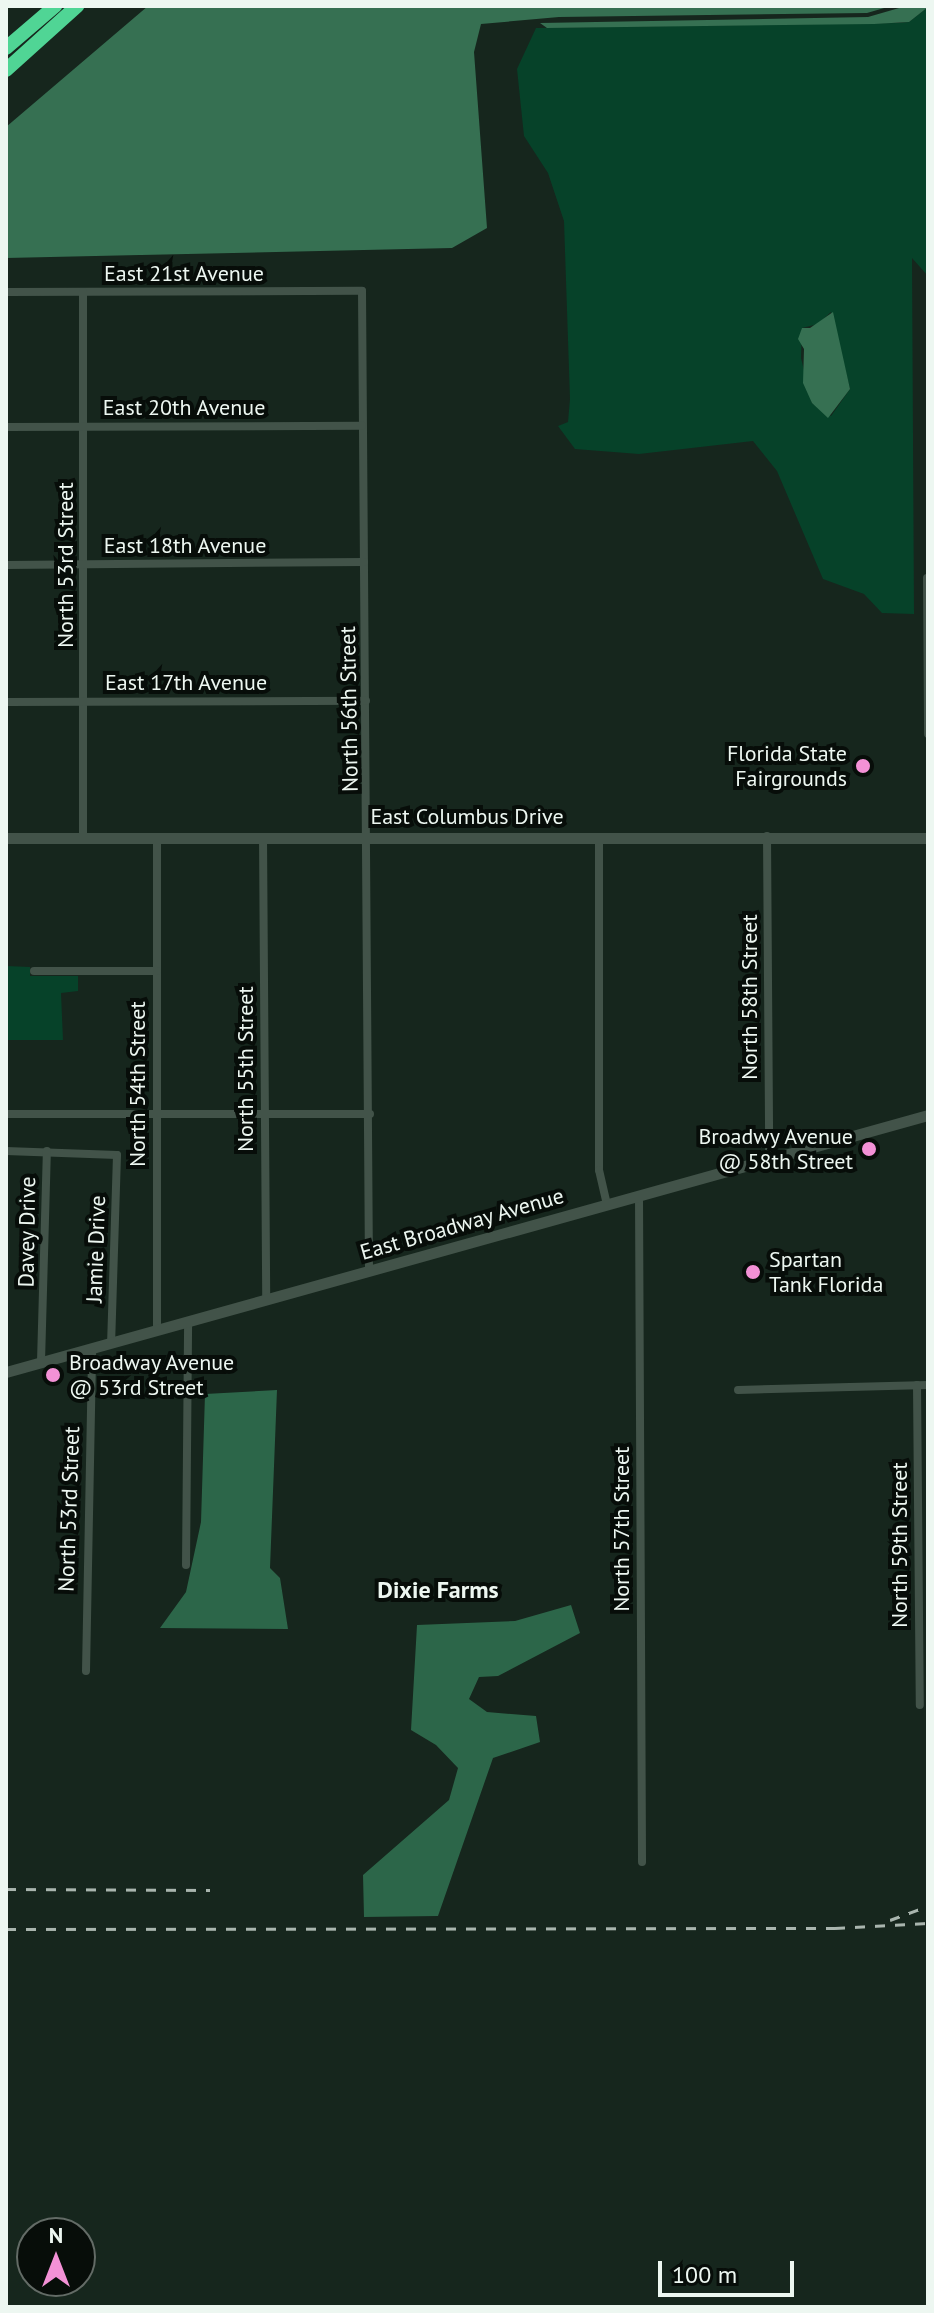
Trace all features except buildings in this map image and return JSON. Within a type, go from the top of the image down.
[{"type":"highway","points":[[6,48],[55,6]]},
{"type":"highway","points":[[6,70],[77,6]]},
{"type":"street","name":"East 21st Avenue","points":[[6,292],[362,291]]},
{"type":"street","name":"North 56th Street","points":[[362,291],[369,837],[369,1271]]},
{"type":"street","name":"North 53rd Street","points":[[83,292],[83,837]]},
{"type":"street","name":"East 20th Avenue","points":[[6,427],[362,426]]},
{"type":"street","name":"East 18th Avenue","points":[[6,565],[364,562]]},
{"type":"street","points":[[927,578],[928,734]]},
{"type":"street","name":"East 17th Avenue","points":[[6,702],[366,701]]},
{"type":"street","name":"North 58th Street","points":[[767,836],[769,1157]]},
{"type":"street","name":"North 54th Street","points":[[157,837],[157,1330]]},
{"type":"street","name":"North 55th Street","points":[[263,837],[266,1301]]},
{"type":"street","points":[[599,837],[599,1170],[607,1204]]},
{"type":"street","name":"East Columbus Drive","points":[[6,838],[928,838]]},
{"type":"street","points":[[34,971],[157,971]]},
{"type":"street","points":[[6,1114],[370,1114]]},
{"type":"street","name":"East Broadway Avenue","points":[[6,1372],[928,1115]]},
{"type":"street","points":[[6,1151],[47,1151]]},
{"type":"street","name":"Jamie Drive","points":[[47,1151],[117,1155],[111,1343]]},
{"type":"street","name":"Davey Drive","points":[[41,1362],[47,1151]]},
{"type":"street","name":"North 57th Street","points":[[639,1196],[642,1862]]},
{"type":"street","points":[[186,1565],[188,1322]]},
{"type":"street","name":"North 53rd Street","points":[[86,1671],[92,1348]]},
{"type":"street","name":"North 59th Street","points":[[917,1385],[920,1705]]},
{"type":"street","points":[[738,1390],[928,1385]]},
{"type":"shaded area","points":[[148,6],[891,6],[867,13],[559,17],[481,24],[474,52],[487,228],[452,248],[6,258],[6,127]]},
{"type":"shaded area","points":[[906,6],[928,7],[909,22],[874,24],[547,28],[540,23],[868,17]]},
{"type":"shaded area","points":[[928,7],[928,276],[912,258],[914,614],[882,613],[864,594],[823,579],[777,471],[753,441],[639,454],[575,449],[558,426],[568,422],[570,399],[564,221],[548,173],[524,136],[517,69],[536,28],[909,22]],"holes":[[[831,312],[850,389],[831,416],[812,403],[801,358],[802,328],[818,324]]]},
{"type":"shaded area","points":[[833,312],[850,389],[828,418],[812,403],[803,383],[804,349],[798,339],[802,328],[810,328]]},
{"type":"shaded area","points":[[6,966],[30,967],[30,976],[78,976],[78,991],[61,993],[63,1040],[6,1040]]},
{"type":"shaded area","points":[[277,1390],[270,1568],[280,1578],[288,1629],[160,1628],[186,1592],[201,1522],[205,1394]]},
{"type":"shaded area","points":[[571,1605],[580,1633],[498,1676],[479,1677],[469,1699],[487,1712],[536,1716],[540,1742],[493,1758],[438,1916],[364,1917],[363,1875],[449,1800],[458,1768],[436,1745],[411,1730],[417,1625],[515,1621]]},
{"type":"railway","points":[[6,1889],[210,1890]]},
{"type":"railway","points":[[890,1920],[928,1906]]},
{"type":"railway","points":[[6,1929],[835,1928],[928,1923]]},
{"type":"place","name":"Florida State Fairgrounds","points":[[863,766]]},
{"type":"place","name":"Broadwy Avenue @ 58th Street","points":[[869,1149]]},
{"type":"place","name":"Spartan Tank Florida","points":[[753,1272]]},
{"type":"place","name":"Broadway Avenue @ 53rd Street","points":[[53,1375]]},
{"type":"district","name":"Dixie Farms","points":[[438,1590]]}]
